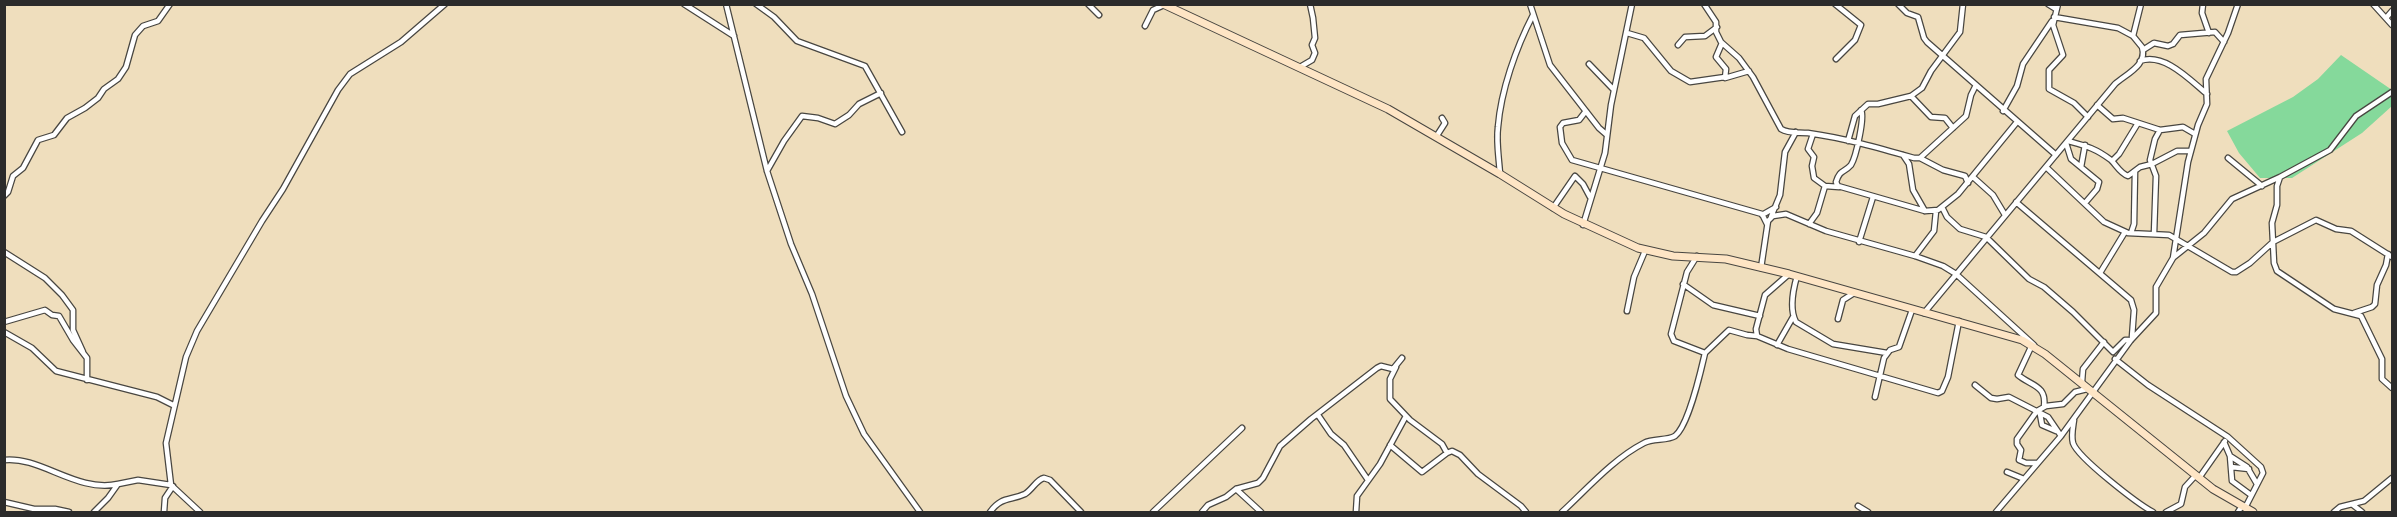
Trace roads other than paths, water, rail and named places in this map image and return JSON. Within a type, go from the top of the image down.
[{"type":"street","points":[[4,196],[8,192],[11,180],[23,168],[38,140],[54,135],[67,118],[85,108],[118,79],[126,67],[135,35],[142,26],[158,21],[170,4]]},
{"type":"street","points":[[164,513],[165,498],[172,486],[166,443],[186,357],[197,331],[283,189],[338,90],[350,74],[405,39],[446,4]]},
{"type":"street","points":[[684,4],[734,36]]},
{"type":"street","points":[[726,4],[767,171],[853,413],[864,434],[920,513]]},
{"type":"street","points":[[756,4],[797,41],[865,66],[902,132]]},
{"type":"street","points":[[1088,4],[1099,15]]},
{"type":"street","points":[[1300,68],[1312,60],[1315,53],[1312,45],[1315,39],[1310,4]]},
{"type":"street","points":[[1530,4],[1550,65],[1607,135]]},
{"type":"street","points":[[1583,225],[1601,167],[1632,4]]},
{"type":"street","points":[[1704,4],[1716,22],[1716,33],[1722,43],[1737,55],[1749,71],[1781,129],[1857,142],[1920,158],[1943,170],[1965,176],[1968,183]]},
{"type":"street","points":[[1835,4],[1861,25],[1855,40],[1836,59]]},
{"type":"street","points":[[1898,4],[1907,13],[1918,16],[1924,38],[2003,111],[2056,155]]},
{"type":"street","points":[[1848,141],[1854,118],[1868,104],[1878,104],[1911,96],[1924,86],[1930,71],[1960,32],[1963,4]]},
{"type":"street","points":[[2048,4],[2057,7],[2053,28],[2063,55],[2048,72],[2049,90],[2074,103],[2088,117]]},
{"type":"street","points":[[2133,36],[2141,4]]},
{"type":"street","points":[[2203,4],[2202,13],[2209,33]]},
{"type":"street","points":[[2173,258],[2191,151],[2207,104],[2206,79],[2224,42],[2238,4]]},
{"type":"street","points":[[2373,4],[2392,24]]},
{"type":"street","points":[[1146,26],[1153,10],[1164,5],[1388,110],[1436,136],[1583,225],[1645,250],[1673,256],[1726,259],[1793,275],[1912,310],[1959,321],[2034,346]]},
{"type":"street","points":[[2386,18],[2392,11]]},
{"type":"street","points":[[1500,174],[1497,137],[1501,104],[1516,49],[1533,15]]},
{"type":"street","points":[[2054,18],[2118,28],[2133,36],[2143,50]]},
{"type":"street","points":[[2003,111],[2017,86],[2021,67],[2054,18]]},
{"type":"street","points":[[1678,45],[1685,37],[1704,36],[1717,27]]},
{"type":"street","points":[[1627,33],[1644,38],[1673,73],[1690,82],[1749,71]]},
{"type":"street","points":[[1924,313],[2115,84],[2129,76],[2140,62],[2143,50],[2154,44],[2168,46],[2183,35],[2218,34],[2224,42]]},
{"type":"street","points":[[1722,43],[1716,57],[1726,69],[1725,77]]},
{"type":"street","points":[[2140,62],[2151,58],[2164,62],[2207,94]]},
{"type":"street","points":[[1589,64],[1614,90]]},
{"type":"street","points":[[1920,158],[1967,113],[1976,85]]},
{"type":"street","points":[[1996,513],[2061,436],[2074,417],[2087,389],[2156,313],[2156,287],[2173,258],[2201,235],[2232,199],[2280,177],[2333,148],[2347,125],[2356,116],[2392,92]]},
{"type":"street","points":[[767,171],[802,115],[818,117],[835,124],[849,115],[859,104],[881,93]]},
{"type":"street","points":[[1911,96],[1931,117],[1945,118],[1953,128]]},
{"type":"street","points":[[2097,105],[2113,119],[2120,117],[2160,130],[2183,127],[2195,134]]},
{"type":"street","points":[[1839,187],[1836,179],[1842,170],[1851,165],[1857,150],[1864,119],[1861,110]]},
{"type":"street","points":[[1586,111],[1579,120],[1563,123],[1559,134],[1566,153],[1572,160],[1662,187],[1731,204],[1762,215],[1767,224]]},
{"type":"street","points":[[1436,136],[1444,123],[1442,118]]},
{"type":"street","points":[[1915,256],[1934,231],[1936,212],[1968,183],[2017,122]]},
{"type":"street","points":[[2112,161],[2119,154],[2138,123]]},
{"type":"street","points":[[2154,234],[2156,176],[2150,160],[2154,140],[2160,130]]},
{"type":"street","points":[[1761,268],[1767,224],[1776,207],[1783,180],[1785,152],[1796,132]]},
{"type":"street","points":[[1813,134],[1808,150],[1814,157],[1812,166],[1814,178],[1826,186],[1839,187],[1936,212]]},
{"type":"street","points":[[2067,142],[2094,148],[2112,161],[2125,176],[2130,176],[2141,166],[2152,164],[2177,151],[2191,151]]},
{"type":"street","points":[[2067,142],[2069,156],[2100,183],[2085,203]]},
{"type":"street","points":[[2081,168],[2085,145]]},
{"type":"street","points":[[1903,155],[1909,164],[1912,187],[1925,211]]},
{"type":"street","points":[[2228,158],[2262,186]]},
{"type":"street","points":[[2046,167],[2104,222],[2128,232],[2169,235],[2234,273],[2250,263],[2273,242],[2316,220],[2336,229],[2351,231],[2390,255],[2377,285],[2375,304],[2351,314]]},
{"type":"street","points":[[2100,273],[2134,224],[2135,171]]},
{"type":"street","points":[[1553,208],[1575,176],[1583,183],[1590,197]]},
{"type":"street","points":[[1973,177],[1993,195],[2005,215]]},
{"type":"street","points":[[2280,177],[2277,186],[2277,205],[2272,221],[2274,263],[2278,272],[2334,309],[2361,316],[2382,359],[2382,380],[2392,388]]},
{"type":"street","points":[[1809,224],[1817,213],[1826,186]]},
{"type":"street","points":[[1859,242],[1873,197]]},
{"type":"street","points":[[2016,202],[2133,303],[2132,339]]},
{"type":"street","points":[[1762,215],[1776,207]]},
{"type":"street","points":[[1942,207],[1947,217],[1960,229],[1986,237],[2029,279],[2064,304],[2114,352],[2124,341],[2132,339]]},
{"type":"street","points":[[1770,218],[1786,214],[1859,242],[1915,256],[1956,274],[2034,346],[2087,389],[2197,476],[2242,509],[2253,513]]},
{"type":"street","points":[[1627,311],[1634,277],[1645,250]]},
{"type":"street","points":[[4,252],[45,279],[62,295],[73,310],[74,330],[83,352]]},
{"type":"street","points":[[1697,256],[1688,267],[1673,319],[1672,338],[1705,353]]},
{"type":"street","points":[[1757,336],[1756,329],[1765,295],[1793,275]]},
{"type":"street","points":[[1777,345],[1793,317],[1793,275]]},
{"type":"street","points":[[1683,284],[1713,305],[1760,316]]},
{"type":"street","points":[[1838,319],[1842,302],[1854,293]]},
{"type":"street","points":[[4,322],[45,310],[52,315],[58,315],[88,360],[87,380]]},
{"type":"street","points":[[1793,317],[1799,324],[1833,345],[1887,353],[1899,347],[1912,310]]},
{"type":"street","points":[[1562,513],[1636,447],[1654,439],[1676,435],[1683,426],[1694,395],[1705,353],[1729,330],[1757,336],[1777,345],[1941,393],[1948,377],[1959,321]]},
{"type":"street","points":[[4,332],[32,348],[56,371],[157,397],[173,405]]},
{"type":"street","points":[[2087,389],[2081,373],[2104,342]]},
{"type":"street","points":[[2034,346],[2018,375],[2042,391],[2045,397],[2044,407],[2017,439],[2020,450],[2017,457],[2026,463],[2037,463]]},
{"type":"street","points":[[1875,397],[1887,353]]},
{"type":"street","points":[[1402,357],[1390,379],[1389,397],[1406,416],[1442,444],[1447,453]]},
{"type":"street","points":[[2115,359],[2148,385],[2228,437],[2263,469],[2242,509]]},
{"type":"street","points":[[1202,513],[1208,505],[1226,497],[1236,489],[1255,485],[1261,480],[1278,448],[1380,367],[1391,369],[1396,367]]},
{"type":"street","points":[[1975,385],[1995,399],[2008,397],[2051,420],[2061,436]]},
{"type":"street","points":[[2044,407],[2063,404],[2075,392],[2087,389]]},
{"type":"street","points":[[2039,413],[2042,425],[2057,431]]},
{"type":"street","points":[[1318,415],[1329,432],[1344,445],[1368,480]]},
{"type":"street","points":[[1356,513],[1357,496],[1406,416]]},
{"type":"street","points":[[2074,417],[2073,443],[2080,454],[2127,495],[2153,513]]},
{"type":"street","points":[[1153,513],[1242,428]]},
{"type":"street","points":[[2167,512],[2181,504],[2185,487],[2197,476],[2228,437]]},
{"type":"street","points":[[2224,442],[2230,456],[2232,481],[2251,495]]},
{"type":"street","points":[[1390,445],[1422,472],[1452,451],[1460,455],[1478,474],[1521,506],[1526,513]]},
{"type":"street","points":[[2230,456],[2249,469],[2257,484]]},
{"type":"street","points":[[4,460],[18,459],[93,485],[138,480],[172,486],[200,513]]},
{"type":"street","points":[[2231,468],[2249,469]]},
{"type":"street","points":[[2007,472],[2024,479]]},
{"type":"street","points":[[990,513],[1000,502],[1025,494],[1038,480],[1044,478],[1050,480],[1081,513]]},
{"type":"street","points":[[2334,513],[2340,507],[2366,500],[2392,478]]},
{"type":"street","points":[[94,513],[118,484]]},
{"type":"street","points":[[1236,489],[1262,513]]},
{"type":"street","points":[[4,502],[34,509],[55,509],[69,513]]},
{"type":"street","points":[[2352,504],[2362,513]]},
{"type":"street","points":[[1858,506],[1868,513]]}]
